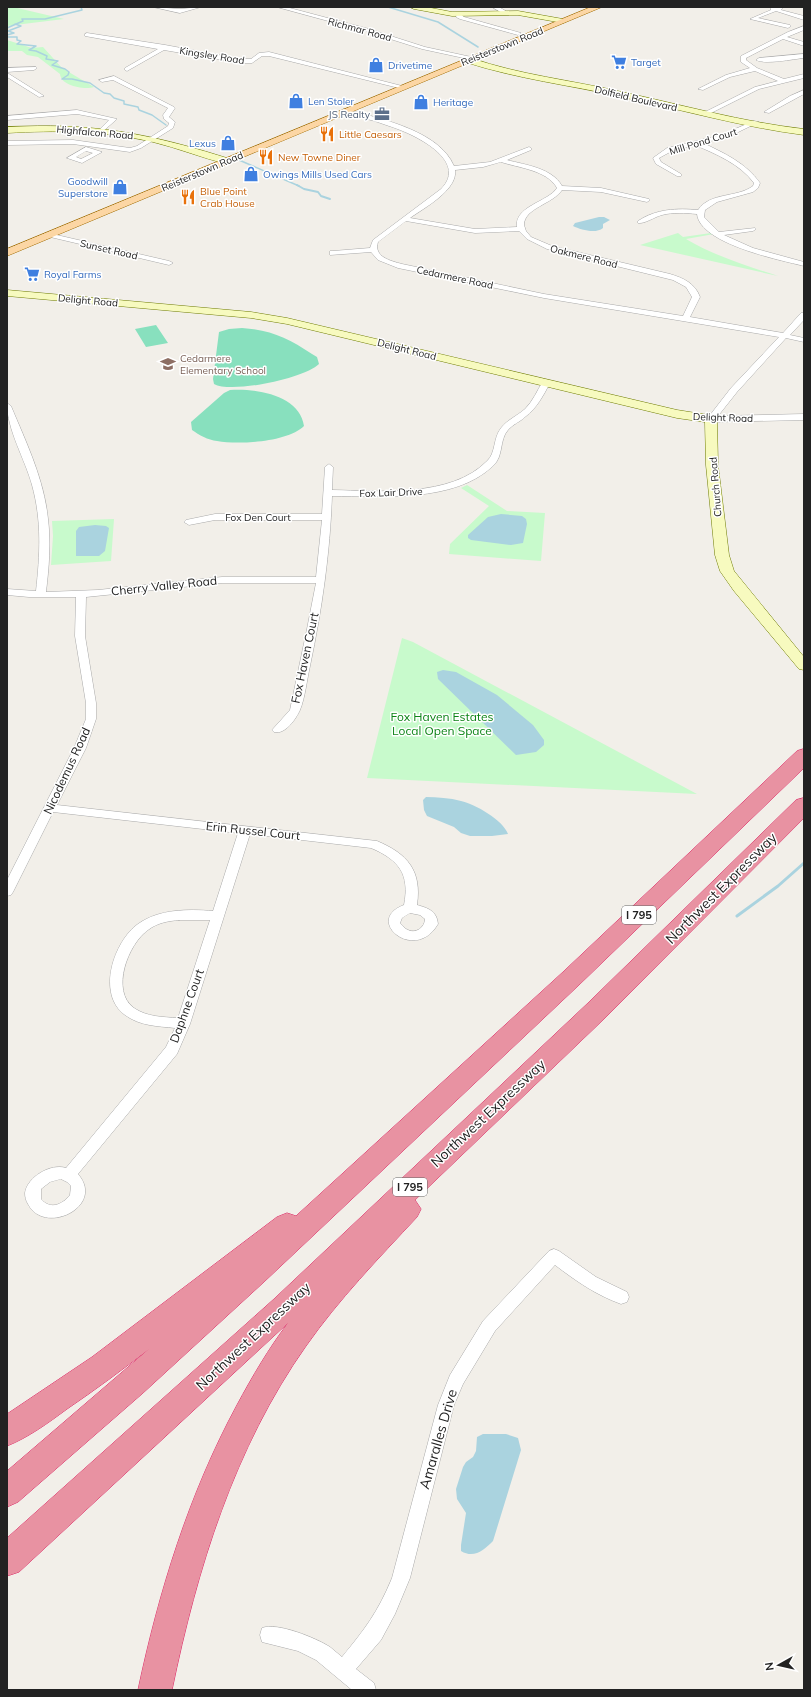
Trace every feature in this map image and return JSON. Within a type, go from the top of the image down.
[{"type":"highway","name":"I 795","points":[[7,1491],[63,1444],[247,1279],[473,1072],[804,756]]},
{"type":"highway","name":"Northwest Expressway","points":[[7,1560],[284,1308],[597,1010],[804,805]]},
{"type":"highway","points":[[155,1690],[181,1579],[219,1473],[240,1430],[282,1355],[338,1283],[597,1010]]},
{"type":"highway","points":[[7,1431],[38,1412],[103,1367],[227,1272],[322,1197],[375,1150],[473,1072]]},
{"type":"main road","name":"Reisterstown Road","points":[[7,253],[344,111],[598,7]]},
{"type":"main road","points":[[450,68],[472,66],[486,67]]},
{"type":"street","points":[[156,7],[180,11],[198,7]]},
{"type":"street","name":"Richmar Road","points":[[280,7],[470,59]]},
{"type":"street","points":[[495,7],[506,13]]},
{"type":"street","points":[[768,7],[778,8],[804,17]]},
{"type":"street","points":[[419,8],[459,15],[506,13],[532,14],[563,21]]},
{"type":"street","points":[[778,8],[753,19],[788,26]]},
{"type":"street","points":[[459,15],[459,17],[462,18],[518,33]]},
{"type":"street","points":[[783,81],[745,63],[743,57],[782,37],[804,28]]},
{"type":"street","name":"Kingsley Road","points":[[87,35],[165,47],[246,62],[252,61],[261,54],[269,54],[403,87]]},
{"type":"street","points":[[782,37],[804,44]]},
{"type":"street","points":[[128,70],[165,47]]},
{"type":"street","points":[[759,60],[804,56]]},
{"type":"street","name":"Dolfield Boulevard","points":[[470,59],[486,67],[517,75],[610,92],[753,123],[804,132]]},
{"type":"street","name":"Dolfield Boulevard","points":[[470,59],[523,73],[614,89],[708,113]]},
{"type":"street","points":[[7,70],[34,68]]},
{"type":"street","points":[[701,89],[728,76],[755,69]]},
{"type":"street","points":[[708,113],[757,88],[804,76]]},
{"type":"street","points":[[8,77],[41,96]]},
{"type":"street","points":[[7,143],[73,142],[130,150],[139,147],[171,127],[172,122],[166,118],[166,115],[172,108],[114,78],[102,80]]},
{"type":"street","points":[[767,112],[792,97],[804,92]]},
{"type":"street","points":[[333,253],[372,250],[372,246],[375,241],[447,186],[452,175],[452,168],[448,159],[439,150],[391,124],[344,111]]},
{"type":"street","points":[[7,118],[77,112],[114,119],[101,131]]},
{"type":"street","name":"Dolfield Boulevard","points":[[753,123],[804,129]]},
{"type":"street","name":"Mill Pond Court","points":[[679,175],[658,163],[656,158],[670,150],[724,137],[753,123]]},
{"type":"street","name":"Highfalcon Road","points":[[7,130],[59,129],[101,131],[151,139],[227,160]]},
{"type":"street","points":[[640,222],[648,217],[674,211],[700,212],[713,202],[752,191],[756,187],[757,183],[749,174],[727,157],[696,143]]},
{"type":"street","points":[[86,150],[95,145]]},
{"type":"street","points":[[452,168],[480,167],[503,161],[529,150]]},
{"type":"street","points":[[503,161],[550,176],[556,181],[560,188]]},
{"type":"street","points":[[405,219],[475,231],[521,230],[520,222],[524,215],[555,196],[560,188]]},
{"type":"street","points":[[560,188],[601,190],[647,200]]},
{"type":"street","points":[[700,212],[702,220],[718,234],[750,249],[804,264]]},
{"type":"street","points":[[718,234],[753,229]]},
{"type":"street","name":"Oakmere Road","points":[[521,230],[529,238],[556,250],[667,276],[681,281],[691,288],[696,297],[685,319]]},
{"type":"street","name":"Sunset Road","points":[[48,235],[169,263]]},
{"type":"street","name":"Cedarmere Road","points":[[372,250],[380,258],[401,266],[544,296],[804,340]]},
{"type":"street","name":"Delight Road","points":[[7,293],[244,315],[279,320],[342,333],[677,414],[710,419],[804,417]]},
{"type":"street","points":[[710,419],[734,390],[804,315]]},
{"type":"street","name":"Fox Lair Drive","points":[[328,493],[413,492],[445,487],[473,477],[491,463],[496,455],[500,434],[504,428],[527,412],[534,405],[546,383]]},
{"type":"street","points":[[7,406],[33,473],[42,508],[46,537],[41,594]]},
{"type":"street","name":"Church Road","points":[[710,419],[710,436],[720,546],[724,563],[731,578],[804,666]]},
{"type":"street","points":[[321,580],[327,517],[329,467]]},
{"type":"street","name":"Fox Den Court","points":[[189,522],[198,519],[215,517],[327,517]]},
{"type":"street","name":"Cherry Valley Road","points":[[7,592],[41,594],[81,593],[224,580],[321,580]]},
{"type":"street","name":"Fox Haven Court","points":[[278,730],[290,718],[295,710],[321,580]]},
{"type":"street","name":"Nicodemus Road","points":[[7,892],[80,748],[91,719],[91,703],[80,636],[81,593]]},
{"type":"street","name":"Erin Russel Court","points":[[50,808],[374,844],[388,850],[400,858],[411,873],[414,893],[410,908]]},
{"type":"street","name":"Daphne Court","points":[[69,1175],[172,1050],[183,1024],[245,830]]},
{"type":"street","points":[[183,1024],[141,1018],[129,1011],[120,1002],[116,988],[116,973],[127,944],[134,935],[144,927],[160,918],[179,914],[217,916]]},
{"type":"street","name":"Amaralles Drive","points":[[344,1670],[374,1633],[388,1608],[401,1578],[446,1406],[456,1380],[489,1326],[554,1256],[590,1282],[621,1297]]},
{"type":"street","points":[[269,1635],[299,1642],[323,1653],[367,1690]]},
{"type":"green space","points":[[7,7],[13,7],[64,19],[7,26]]},
{"type":"green space","points":[[7,40],[32,48],[43,47],[62,68],[94,87],[79,87],[64,82],[60,74],[38,57],[27,55],[22,51],[7,51]]},
{"type":"green space","points":[[678,233],[683,237],[711,233],[714,234],[686,239],[720,256],[778,276],[640,245]]},
{"type":"green space","points":[[156,325],[168,343],[146,347],[135,329]]},
{"type":"green space","points":[[242,328],[271,333],[287,339],[317,357],[319,364],[299,374],[268,383],[236,387],[223,387],[214,384],[213,379],[219,332],[229,329]]},
{"type":"green space","points":[[230,390],[252,390],[263,392],[285,400],[301,415],[304,426],[287,436],[263,441],[238,443],[214,440],[204,437],[192,430],[191,422],[224,393]]},
{"type":"green space","points":[[467,485],[507,511],[545,513],[541,561],[449,554],[450,544],[489,506],[461,488]]},
{"type":"green space","points":[[114,519],[111,561],[51,565],[53,536],[52,521]]},
{"type":"green space","name":"Fox Haven Estates Local Open Space","points":[[402,638],[413,642],[697,794],[367,778]]},
{"type":"water","points":[[604,217],[610,220],[603,224],[603,228],[600,230],[588,231],[573,226],[575,223]]},
{"type":"water","points":[[501,514],[522,516],[526,519],[527,524],[523,543],[511,545],[471,540],[468,538],[468,535],[488,517]]},
{"type":"water","points":[[95,525],[106,526],[109,528],[105,551],[99,556],[76,556],[76,531],[79,527]]},
{"type":"water","points":[[443,670],[456,672],[497,695],[533,725],[544,740],[544,745],[536,752],[516,755],[438,679],[437,672]]},
{"type":"water","points":[[426,797],[452,799],[474,805],[501,823],[508,834],[470,836],[461,833],[454,827],[427,816],[424,810],[423,800]]},
{"type":"water","points":[[483,1434],[506,1434],[518,1438],[521,1450],[493,1541],[482,1550],[474,1554],[470,1554],[461,1551],[466,1513],[457,1499],[456,1489],[463,1467],[466,1462],[473,1457],[476,1451],[477,1437]]},
{"type":"waterway","points":[[16,24],[23,21],[22,19],[45,19],[82,10],[81,7]]},
{"type":"waterway","points":[[388,7],[438,22],[478,47]]},
{"type":"waterway","points":[[7,28],[16,24]]},
{"type":"waterway","points":[[7,35],[14,33],[8,31],[21,26],[16,24]]},
{"type":"waterway","points":[[7,37],[17,37],[17,40],[21,41],[17,44],[36,46],[29,50],[36,51],[47,56],[46,59],[58,61],[52,65],[65,69],[69,72],[68,75],[62,79],[72,79],[90,83],[104,93],[110,94],[114,98],[124,101],[124,104],[138,107],[139,110],[152,115],[166,125]]},
{"type":"waterway","points":[[239,160],[298,186]]},
{"type":"waterway","points":[[298,186],[304,189],[318,192],[321,196],[330,199]]},
{"type":"waterway","points":[[737,916],[778,886],[804,863]]},
{"type":"place","name":"Target","points":[[619,62]]},
{"type":"place","name":"Drivetime","points":[[376,65]]},
{"type":"place","name":"Len Stoler","points":[[296,101]]},
{"type":"place","name":"Heritage","points":[[421,102]]},
{"type":"place","name":"JS Realty","points":[[382,114]]},
{"type":"place","name":"Little Caesars","points":[[327,134]]},
{"type":"place","name":"Lexus","points":[[228,143]]},
{"type":"place","name":"New Towne Diner","points":[[266,157]]},
{"type":"place","name":"Owings Mills Used Cars","points":[[251,174]]},
{"type":"place","name":"Goodwill Superstore","points":[[120,187]]},
{"type":"place","name":"Blue Point Crab House","points":[[188,197]]},
{"type":"place","name":"Royal Farms","points":[[32,274]]},
{"type":"place","name":"Cedarmere Elementary School","points":[[168,364]]}]
